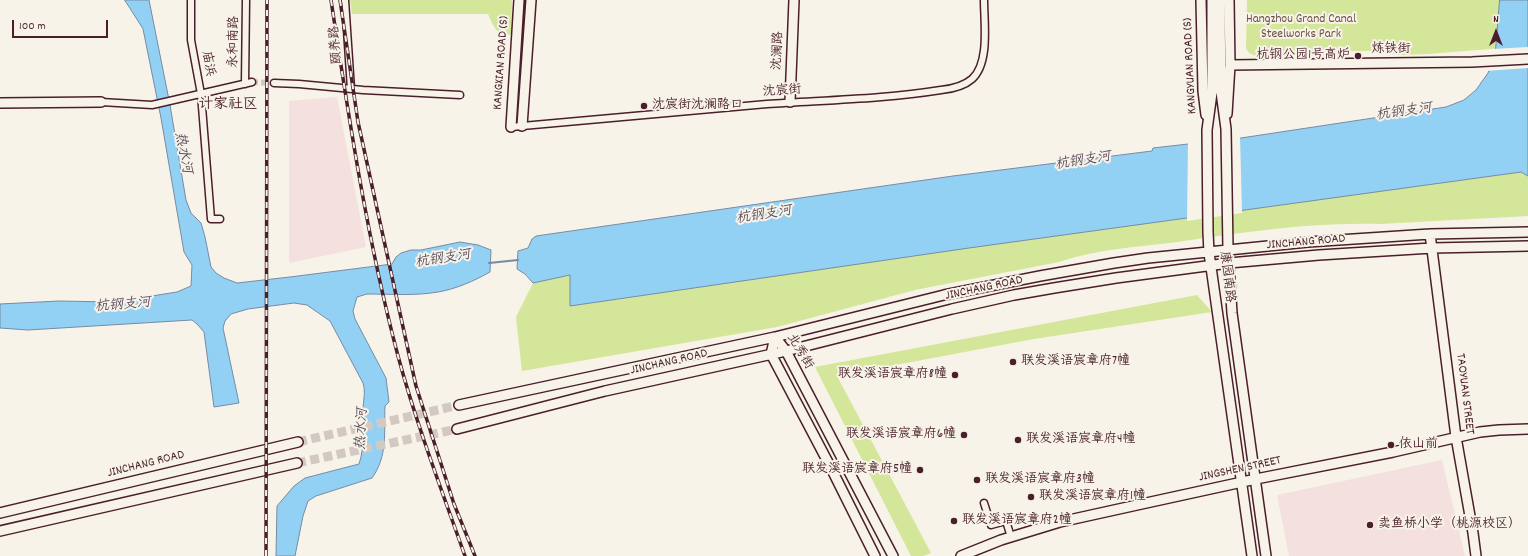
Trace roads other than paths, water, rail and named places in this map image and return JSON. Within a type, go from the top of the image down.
[{"type":"main road","name":"KANGXIAN ROAD (S)","points":[[511,127],[519,0]]},
{"type":"main road","name":"KANGXIAN ROAD (S)","points":[[522,126],[531,0]]},
{"type":"main road","name":"沈澜路","points":[[790,102],[794,0]]},
{"type":"main road","name":"KANGYUAN ROAD (S)","points":[[1201,0],[1203,91],[1208,130]]},
{"type":"main road","name":"康园南路","points":[[1212,0],[1212,93],[1208,130],[1209,253],[1252,556]]},
{"type":"main road","name":"康园南路","points":[[1220,0],[1221,92],[1226,129],[1228,249],[1232,313],[1266,556]]},
{"type":"main road","points":[[1226,129],[1230,65],[1229,0]]},
{"type":"main road","name":"炼铁街","points":[[1230,65],[1472,62],[1528,59]]},
{"type":"main road","points":[[0,103],[101,102]]},
{"type":"main road","name":"JINCHANG ROAD","points":[[458,404],[775,336],[944,296],[1040,276],[1148,258],[1308,242],[1430,234],[1528,232]]},
{"type":"main road","name":"TAOYUAN STREET","points":[[1430,234],[1456,438],[1476,556]]},
{"type":"main road","name":"JINCHANG ROAD","points":[[457,429],[605,391],[786,351],[1014,295],[1116,278],[1229,263],[1319,255],[1432,248],[1528,246]]},
{"type":"main road","name":"北秀街","points":[[775,336],[786,351],[893,556]]},
{"type":"main road","name":"北秀街","points":[[775,336],[771,354],[875,556]]},
{"type":"main road","name":"JINGSHEN STREET","points":[[961,556],[1011,537],[1060,522],[1256,479],[1456,438],[1499,430],[1528,429]]},
{"type":"main road","name":"JINCHANG ROAD","points":[[0,513],[298,442]]},
{"type":"main road","points":[[0,531],[297,463]]},
{"type":"street","name":"庙浜","points":[[191,0],[191,40],[201,94],[210,219],[220,219]]},
{"type":"street","name":"永和南路","points":[[201,94],[249,83],[246,0]]},
{"type":"street","name":"颐养路","points":[[345,0],[351,89]]},
{"type":"street","name":"沈宸街","points":[[511,127],[942,90],[965,83],[973,78],[982,60],[984,51],[984,0]]},
{"type":"street","points":[[274,84],[299,84],[351,89],[460,95]]},
{"type":"street","points":[[101,102],[152,105],[201,94]]},
{"type":"street","points":[[984,503],[991,525],[1006,521],[1011,537]]},
{"type":"water","name":"热水河","points":[[125,0],[149,0],[170,105],[186,200],[191,213],[201,223],[211,267],[216,273],[237,283],[392,264],[396,257],[401,253],[460,242],[478,245],[491,250],[490,272],[458,287],[445,291],[429,293],[367,294],[357,297],[353,311],[355,319],[386,378],[389,402],[385,406],[385,434],[381,461],[372,478],[316,496],[308,501],[303,516],[295,556],[276,556],[277,506],[294,486],[305,478],[359,464],[361,458],[364,386],[330,321],[307,305],[294,303],[248,309],[231,314],[225,321],[223,328],[239,403],[214,407],[204,332],[192,320],[28,330],[0,328],[0,304],[59,301],[113,302],[177,292],[191,286],[192,265],[184,252],[161,118],[143,29]]},
{"type":"water","points":[[1500,0],[1528,0],[1528,176],[1521,172],[969,248],[570,306],[570,275],[533,283],[525,274],[517,269],[518,251],[528,248],[532,239],[536,236],[953,176],[1152,151],[1153,148],[1241,138],[1446,107],[1464,100],[1476,90],[1488,73],[1495,55]]},
{"type":"waterway","name":"杭钢支河","points":[[489,263],[518,260]]},
{"type":"tunnel","points":[[252,82],[274,83]]},
{"type":"tunnel","points":[[298,442],[459,405]]},
{"type":"tunnel","points":[[297,463],[457,429]]},
{"type":"railway","points":[[266,556],[267,0]]},
{"type":"railway","points":[[331,0],[360,179],[387,312],[413,406],[465,556]]},
{"type":"railway","points":[[340,0],[358,122],[416,386],[454,504],[475,556]]},
{"type":"place","name":"杭钢公园1号高炉","points":[[1358,56]]},
{"type":"place","name":"沈宸街沈澜路口","points":[[644,106]]},
{"type":"place","name":"联发溪语宸章府7幢","points":[[1013,362]]},
{"type":"place","name":"联发溪语宸章府8幢","points":[[955,375]]},
{"type":"place","name":"联发溪语宸章府6幢","points":[[964,435]]},
{"type":"place","name":"联发溪语宸章府4幢","points":[[1018,440]]},
{"type":"place","name":"依山前","points":[[1391,445]]},
{"type":"place","name":"联发溪语宸章府5幢","points":[[920,470]]},
{"type":"place","name":"联发溪语宸章府3幢","points":[[977,480]]},
{"type":"place","name":"联发溪语宸章府1幢","points":[[1031,497]]},
{"type":"place","name":"联发溪语宸章府2幢","points":[[954,521]]},
{"type":"place","name":"卖鱼桥小学（桃源校区）","points":[[1370,525]]},
{"type":"district","name":"计家社区","points":[[228,106]]},
{"type":"park label","name":"Hangzhou Grand Canal Steelworks Park","points":[[1301,28]]}]
